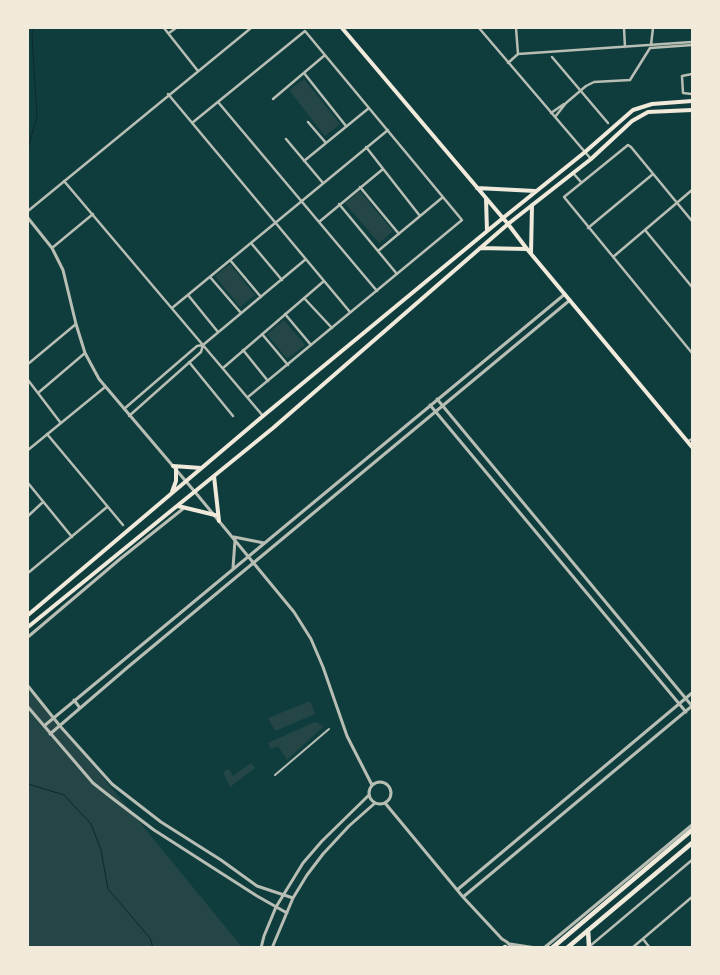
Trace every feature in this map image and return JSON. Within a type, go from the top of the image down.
[{"type":"main road","points":[[345,28],[692,447]]},
{"type":"main road","points":[[28,615],[263,416],[585,152],[633,110],[652,104],[692,101]]},
{"type":"main road","points":[[28,627],[195,492],[508,224],[591,159],[640,116],[648,112],[692,110]]},
{"type":"main road","points":[[477,188],[536,192]]},
{"type":"main road","points":[[486,197],[487,231]]},
{"type":"main road","points":[[529,251],[532,205]]},
{"type":"main road","points":[[480,248],[529,251]]},
{"type":"main road","points":[[171,494],[176,481],[174,467],[201,468]]},
{"type":"main road","points":[[214,476],[219,521]]},
{"type":"main road","points":[[178,506],[215,515]]},
{"type":"main road","points":[[552,948],[578,923],[692,830]]},
{"type":"main road","points":[[567,948],[692,843]]},
{"type":"main road","points":[[588,930],[589,947]]},
{"type":"street","points":[[164,28],[198,71]]},
{"type":"street","points":[[169,33],[176,28]]},
{"type":"street","points":[[28,211],[250,28]]},
{"type":"street","points":[[479,28],[591,159]]},
{"type":"street","points":[[516,28],[518,54]]},
{"type":"street","points":[[624,28],[625,47]]},
{"type":"street","points":[[650,45],[653,28]]},
{"type":"street","points":[[192,123],[306,31],[462,220],[248,398]]},
{"type":"street","points":[[508,63],[518,54],[692,43]]},
{"type":"street","points":[[551,113],[594,82],[630,80],[651,48],[692,43]]},
{"type":"street","points":[[273,99],[326,55]]},
{"type":"street","points":[[552,57],[608,123]]},
{"type":"street","points":[[304,73],[346,126]]},
{"type":"street","points":[[692,74],[682,76],[683,94],[692,94]]},
{"type":"street","points":[[168,94],[351,312]]},
{"type":"street","points":[[218,102],[377,291]]},
{"type":"street","points":[[555,117],[566,103]]},
{"type":"street","points":[[304,160],[369,108]]},
{"type":"street","points":[[308,122],[326,143]]},
{"type":"street","points":[[172,308],[388,130]]},
{"type":"street","points":[[286,139],[323,184]]},
{"type":"street","points":[[692,221],[628,145],[624,146],[564,197],[564,200],[692,353]]},
{"type":"street","points":[[366,147],[420,216]]},
{"type":"street","points":[[319,222],[383,169]]},
{"type":"street","points":[[573,173],[581,182]]},
{"type":"street","points":[[588,228],[653,174]]},
{"type":"street","points":[[64,181],[263,416]]},
{"type":"street","points":[[360,187],[399,234]]},
{"type":"street","points":[[613,257],[692,190]]},
{"type":"street","points":[[378,251],[443,197]]},
{"type":"street","points":[[340,204],[398,274]]},
{"type":"street","points":[[52,248],[93,214]]},
{"type":"street","points":[[28,218],[52,248],[63,270],[76,324],[94,372],[294,612],[310,639],[323,667],[347,736],[372,785]]},
{"type":"street","points":[[645,230],[692,287]]},
{"type":"street","points":[[251,243],[282,280]]},
{"type":"street","points":[[124,410],[197,346],[203,345],[306,259]]},
{"type":"street","points":[[230,260],[261,297]]},
{"type":"street","points":[[210,277],[241,313]]},
{"type":"street","points":[[222,368],[324,280]]},
{"type":"street","points":[[44,726],[565,293]]},
{"type":"street","points":[[188,295],[218,332]]},
{"type":"street","points":[[304,298],[332,328]]},
{"type":"street","points":[[50,734],[570,300]]},
{"type":"street","points":[[285,314],[311,346]]},
{"type":"street","points":[[28,364],[76,324]]},
{"type":"street","points":[[262,334],[288,364]]},
{"type":"street","points":[[129,416],[202,352],[203,345]]},
{"type":"street","points":[[244,350],[268,381]]},
{"type":"street","points":[[38,393],[86,353]]},
{"type":"street","points":[[189,362],[233,416]]},
{"type":"street","points":[[28,380],[61,423]]},
{"type":"street","points":[[28,450],[105,387]]},
{"type":"street","points":[[437,399],[692,706],[463,897]]},
{"type":"street","points":[[430,405],[686,712]]},
{"type":"street","points":[[47,434],[123,525]]},
{"type":"street","points":[[688,442],[692,438]]},
{"type":"street","points":[[478,463],[485,456]]},
{"type":"street","points":[[28,483],[72,537]]},
{"type":"street","points":[[28,516],[44,502]]},
{"type":"street","points":[[28,573],[108,507]]},
{"type":"street","points":[[28,637],[184,508]]},
{"type":"street","points":[[234,539],[264,543]]},
{"type":"street","points":[[233,568],[234,539]]},
{"type":"street","points":[[565,567],[572,562]]},
{"type":"street","points":[[607,618],[614,612]]},
{"type":"street","points":[[173,619],[178,626]]},
{"type":"street","points":[[123,660],[128,667]]},
{"type":"street","points":[[28,686],[53,718],[108,780],[161,822],[221,860],[257,886],[293,898]]},
{"type":"street","points":[[457,890],[692,693]]},
{"type":"street","points":[[74,700],[80,708]]},
{"type":"street","points":[[28,707],[93,783],[154,830],[287,913]]},
{"type":"street","points":[[275,775],[329,729]]},
{"type":"street","points":[[595,774],[603,781]]},
{"type":"street","points":[[375,803],[371,800],[369,789],[372,785],[381,782],[390,788],[391,795],[385,803]]},
{"type":"street","points":[[262,948],[264,936],[276,907],[303,864],[322,840],[369,795]]},
{"type":"street","points":[[272,948],[293,898],[323,854],[349,826],[375,803],[385,803]]},
{"type":"street","points":[[385,803],[507,947],[536,948]]},
{"type":"street","points":[[544,948],[578,923],[692,825]]},
{"type":"street","points":[[589,947],[692,860]]},
{"type":"street","points":[[632,948],[692,897]]},
{"type":"street","points":[[643,939],[650,948]]},
{"type":"shaded area","points":[[304,79],[340,124],[325,136],[289,90]]},
{"type":"shaded area","points":[[360,191],[393,231],[379,243],[345,203]]},
{"type":"shaded area","points":[[230,264],[255,295],[240,307],[215,276]]},
{"type":"shaded area","points":[[284,320],[305,345],[287,359],[267,334]]},
{"type":"shaded area","points":[[28,686],[242,947],[28,947]]},
{"type":"shaded area","points":[[310,701],[315,714],[275,731],[268,718]]},
{"type":"shaded area","points":[[315,722],[324,726],[287,760],[278,746],[271,749],[268,743]]},
{"type":"shaded area","points":[[251,763],[255,768],[230,787],[223,772],[229,769],[233,776]]},
{"type":"waterway","points":[[28,148],[37,117],[32,35],[34,28]]},
{"type":"waterway","points":[[28,784],[64,795],[91,824],[101,850],[108,889],[150,938],[153,948]]}]
